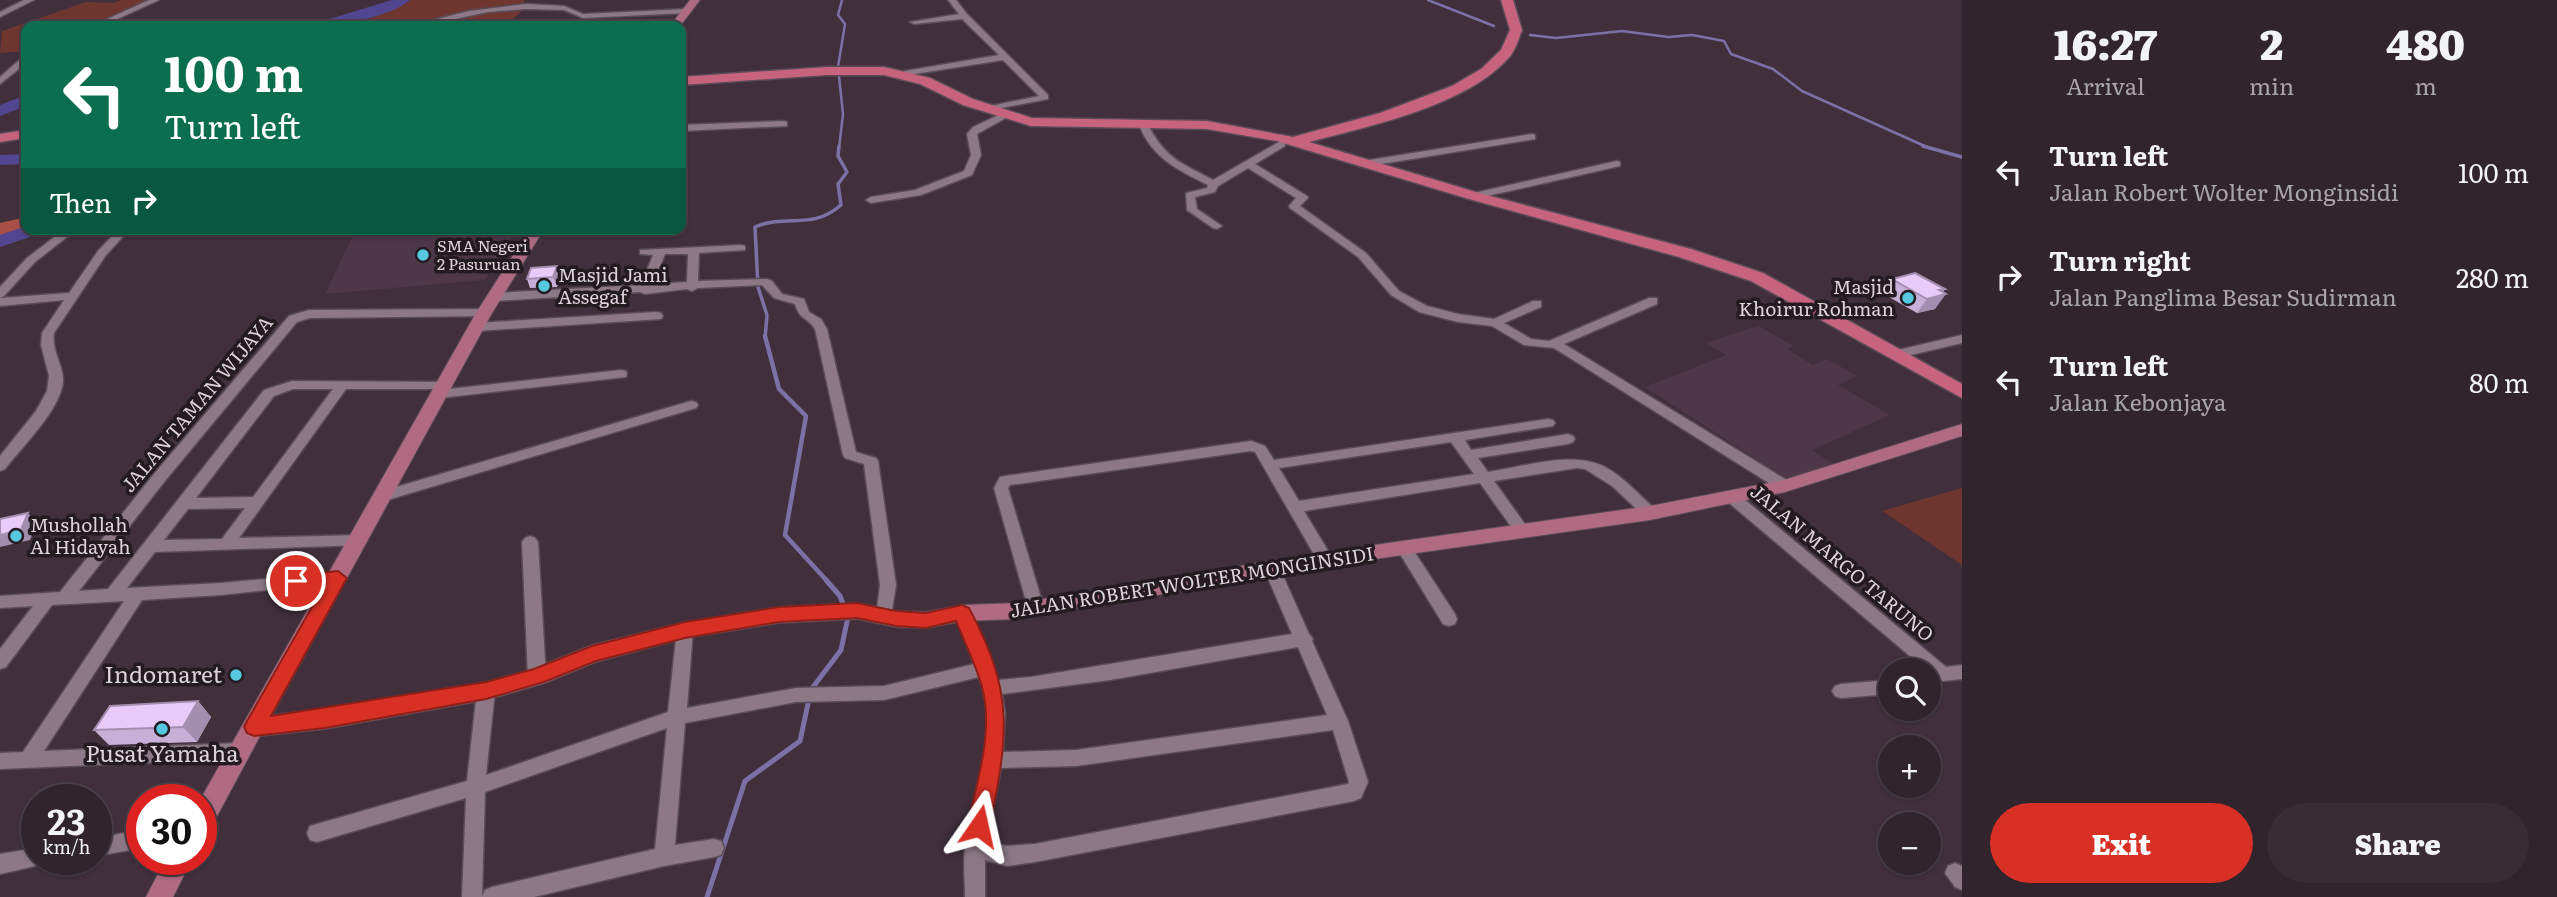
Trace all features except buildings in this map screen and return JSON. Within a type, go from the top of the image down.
[{"type":"highway","points":[[1300,143],[1429,100],[1473,81],[1497,62],[1513,41],[1516,22],[1507,0]]},
{"type":"highway","points":[[1185,124],[1300,143],[1346,134],[1454,99],[1495,74],[1521,49],[1525,19],[1516,0]]},
{"type":"highway","points":[[686,81],[850,70],[905,74],[989,109],[1042,123],[1185,124],[1262,134],[1398,173]]},
{"type":"highway","points":[[1262,134],[1474,196],[1685,253],[1757,277],[1962,392]]},
{"type":"highway","points":[[1346,134],[1340,143],[1342,149],[1362,161]]},
{"type":"highway","points":[[0,138],[21,135]]},
{"type":"main road","points":[[679,21],[695,0]]},
{"type":"main road","points":[[217,792],[485,313],[533,235]]},
{"type":"main road","name":"JALAN ROBERT WOLTER MONGINSIDI","points":[[254,727],[325,719],[486,691],[537,677],[592,654],[685,630],[779,615],[857,611],[884,617],[926,620],[962,613],[1036,608],[1325,559],[1650,513],[1786,486],[1962,430]]},
{"type":"main road","points":[[159,897],[171,875]]},
{"type":"street","points":[[0,15],[30,0]]},
{"type":"street","points":[[107,21],[155,0]]},
{"type":"street","points":[[543,0],[553,8]]},
{"type":"street","points":[[953,0],[964,16],[1045,97],[989,109]]},
{"type":"street","points":[[450,18],[469,1]]},
{"type":"street","points":[[436,21],[521,7],[568,8],[583,16],[687,11]]},
{"type":"street","points":[[914,22],[964,16]]},
{"type":"street","points":[[905,74],[1004,57]]},
{"type":"street","points":[[0,81],[21,63]]},
{"type":"street","points":[[925,81],[965,71]]},
{"type":"street","points":[[871,201],[917,193],[968,173],[976,155],[972,134],[976,129],[1006,115]]},
{"type":"street","points":[[686,128],[784,124]]},
{"type":"street","points":[[1144,124],[1149,140],[1161,154],[1213,184]]},
{"type":"street","points":[[1362,161],[1532,136]]},
{"type":"street","points":[[1217,226],[1192,210],[1189,199],[1192,194],[1211,190],[1213,184],[1248,164],[1300,143]]},
{"type":"street","points":[[1248,164],[1303,198],[1294,206],[1362,255],[1395,293],[1406,300],[1434,313],[1495,323],[1528,341],[1556,344],[1786,486]]},
{"type":"street","points":[[1474,196],[1617,164]]},
{"type":"street","points":[[0,294],[31,260],[64,235]]},
{"type":"street","points":[[0,466],[54,392],[55,367],[46,340],[102,253],[119,235]]},
{"type":"street","points":[[643,252],[741,248]]},
{"type":"street","points":[[692,288],[694,251]]},
{"type":"street","points":[[645,290],[660,252]]},
{"type":"street","points":[[485,313],[645,290],[758,282],[768,283],[778,296],[800,302],[804,314],[819,323],[843,414],[850,455],[871,461],[888,585],[884,617]]},
{"type":"street","points":[[0,302],[73,296]]},
{"type":"street","points":[[1556,344],[1653,301]]},
{"type":"street","points":[[1495,323],[1537,304]]},
{"type":"street","points":[[485,313],[657,316]]},
{"type":"street","name":"JALAN TAMAN WIJAYA","points":[[0,662],[293,319],[309,314],[485,313]]},
{"type":"street","points":[[1898,354],[1962,339]]},
{"type":"street","points":[[114,594],[270,393],[292,385],[442,389],[621,374]]},
{"type":"street","points":[[226,545],[342,386]]},
{"type":"street","points":[[384,496],[691,405]]},
{"type":"street","points":[[1270,465],[1548,423]]},
{"type":"street","points":[[1455,437],[1522,531]]},
{"type":"street","points":[[1468,456],[1568,439]]},
{"type":"street","points":[[1036,608],[1001,488],[1006,481],[1251,446],[1260,449],[1325,559]]},
{"type":"street","points":[[1295,507],[1577,463],[1589,464],[1603,472],[1650,513]]},
{"type":"street","name":"JALAN MARGO TARUNO","points":[[1733,498],[1915,658]]},
{"type":"street","points":[[183,504],[257,502]]},
{"type":"street","points":[[150,546],[359,541]]},
{"type":"street","points":[[530,542],[537,677]]},
{"type":"street","points":[[1405,549],[1449,619]]},
{"type":"street","points":[[975,848],[1007,856],[1035,853],[1346,796],[1354,792],[1359,782],[1339,720],[1272,569]]},
{"type":"street","points":[[0,602],[338,578]]},
{"type":"street","points":[[28,761],[138,593]]},
{"type":"street","points":[[962,613],[986,668],[996,713],[993,760],[975,848],[975,897]]},
{"type":"street","points":[[664,856],[685,630]]},
{"type":"street","points":[[992,688],[1066,682],[1173,659],[1305,639]]},
{"type":"street","points":[[317,833],[475,787],[677,717],[796,695],[884,693],[986,668]]},
{"type":"street","name":"JALAN MARGO TARUNO","points":[[1941,675],[1962,672]]},
{"type":"street","points":[[1841,691],[1878,688]]},
{"type":"street","points":[[472,897],[475,787],[480,721],[486,691]]},
{"type":"street","points":[[993,760],[1076,758],[1339,720]]},
{"type":"street","points":[[0,761],[239,751]]},
{"type":"street","points":[[492,897],[664,856],[714,848]]},
{"type":"street","points":[[0,864],[21,860]]},
{"type":"shaded area","points":[[120,0],[151,0],[103,21],[31,21],[86,2],[114,3]]},
{"type":"shaded area","points":[[411,0],[524,0],[524,9],[511,21],[365,21]]},
{"type":"shaded area","points":[[21,24],[21,51],[0,53],[2,31]]},
{"type":"shaded area","points":[[21,218],[21,235],[32,235],[0,247],[0,223]]},
{"type":"shaded area","name":"SMA Negeri 2 Pasuruan","points":[[353,235],[513,235],[485,280],[325,294]]},
{"type":"shaded area","points":[[1758,326],[1794,346],[1787,349],[1813,365],[1827,359],[1857,376],[1838,385],[1890,415],[1812,450],[1836,466],[1787,479],[1645,387],[1726,355],[1706,343]]},
{"type":"shaded area","points":[[1962,488],[1962,565],[1882,511]]},
{"type":"waterway","points":[[334,21],[376,11],[404,0]]},
{"type":"waterway","points":[[839,148],[843,114],[838,67],[845,24],[838,15],[842,0]]},
{"type":"waterway","points":[[1428,0],[1494,26]]},
{"type":"waterway","points":[[1530,35],[1556,38],[1622,31],[1668,37],[1692,35],[1724,41],[1731,54],[1773,69],[1802,91],[1927,147]]},
{"type":"waterway","points":[[0,111],[21,102]]},
{"type":"waterway","points":[[765,336],[767,315],[758,287],[755,227],[778,221],[809,220],[830,213],[841,205],[838,184],[847,172],[838,156],[839,146]]},
{"type":"waterway","points":[[1923,146],[1927,147]]},
{"type":"waterway","points":[[1927,147],[1962,157]]},
{"type":"waterway","points":[[0,160],[21,159]]},
{"type":"waterway","points":[[0,241],[21,234]]},
{"type":"waterway","points":[[765,336],[779,389],[806,416],[785,535],[828,582]]},
{"type":"waterway","points":[[826,580],[840,596],[845,609]]},
{"type":"waterway","points":[[810,691],[841,650],[848,617]]},
{"type":"waterway","points":[[707,897],[745,781],[800,741],[809,699]]},
{"type":"place","name":"SMA Negeri 2 Pasuruan","points":[[423,255]]},
{"type":"place","name":"Masjid Jami Assegaf","points":[[544,286]]},
{"type":"place","name":"Masjid Khoirur Rohman","points":[[1908,298]]},
{"type":"place","name":"Mushollah Al Hidayah","points":[[16,536]]},
{"type":"place","name":"Indomaret","points":[[236,675]]},
{"type":"place","name":"Pusat Yamaha","points":[[162,729]]},
{"type":"route","points":[[296,581],[338,578],[254,727],[325,719],[403,703],[486,691],[537,677],[592,654],[685,630],[779,615],[857,611],[896,619],[926,620],[962,613],[986,668],[996,713],[993,760],[979,826]]}]
